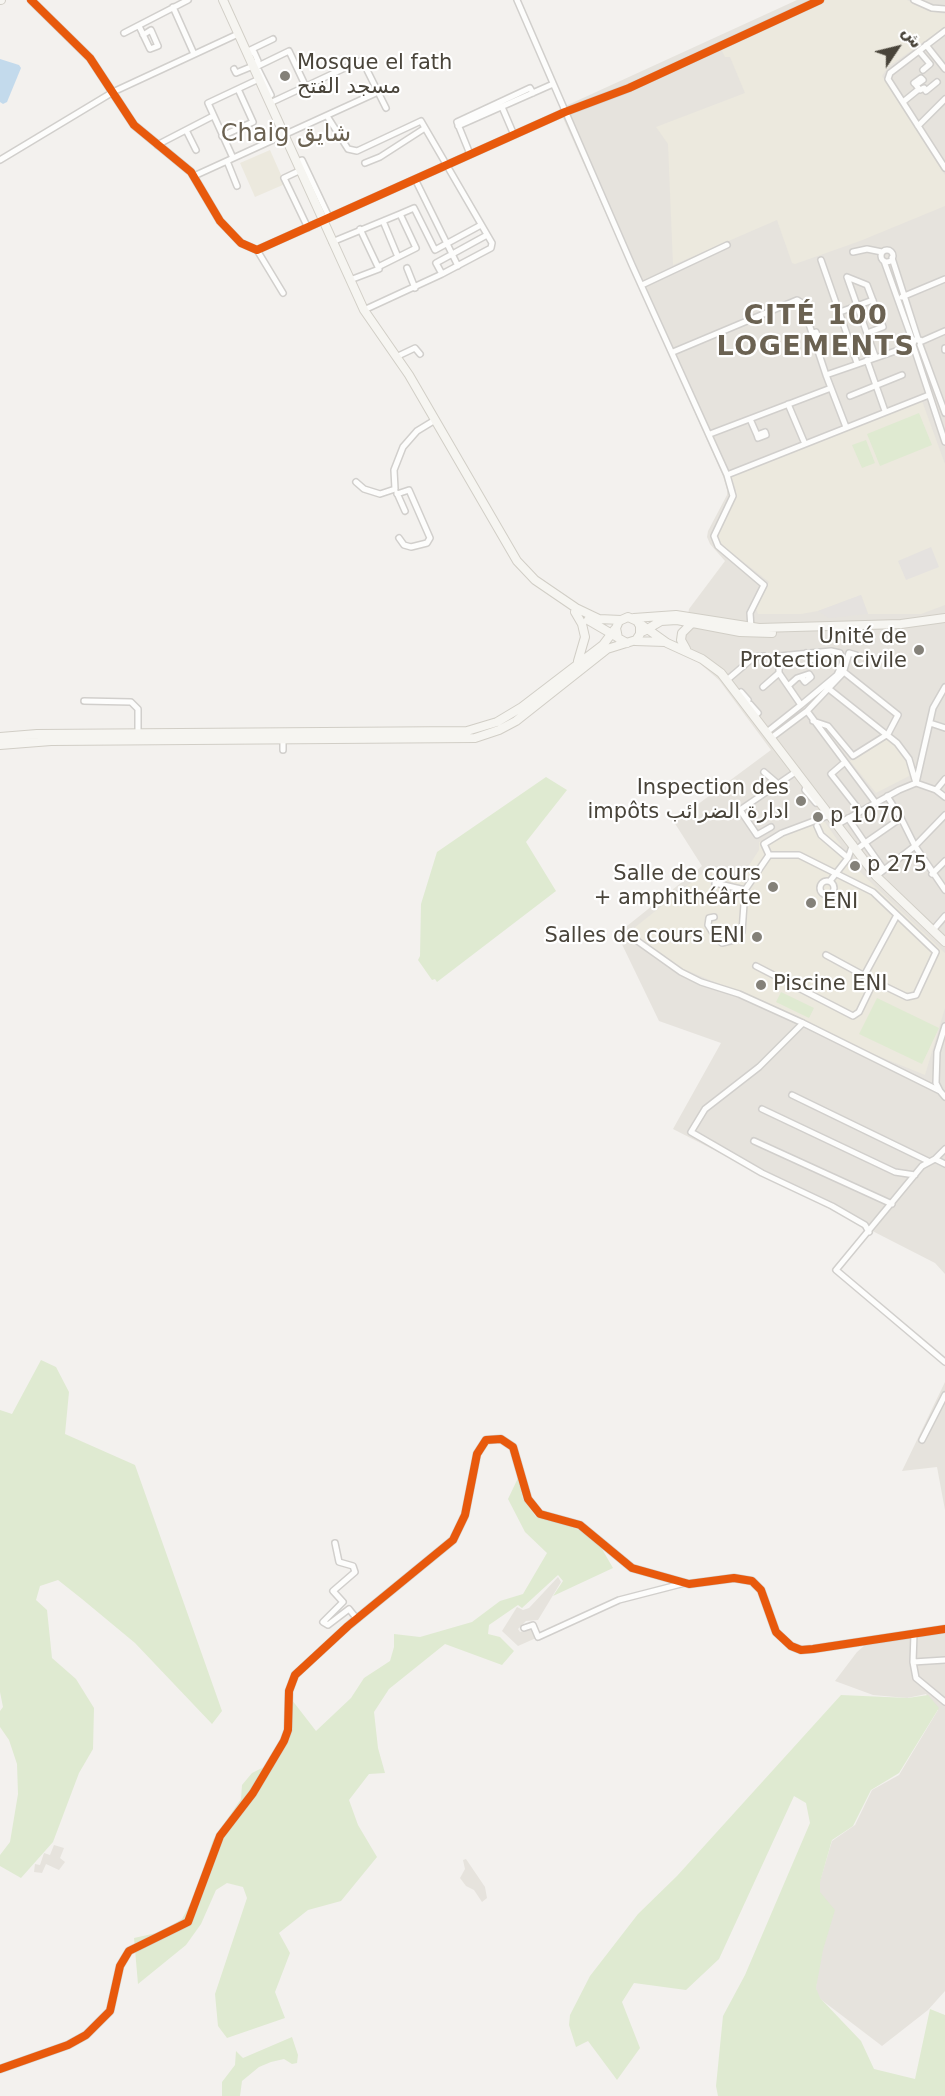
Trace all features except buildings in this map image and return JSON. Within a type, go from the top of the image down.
[{"type":"main road","points":[[223,0],[297,162],[326,219],[332,242],[364,310],[396,357],[508,547],[528,573],[582,612],[599,619],[635,620],[676,615],[751,628],[901,624],[945,620]]},
{"type":"main road","points":[[434,421],[515,564],[543,591],[575,612],[630,642]]},
{"type":"main road","points":[[575,612],[582,624],[585,637],[577,664]]},
{"type":"main road","points":[[0,737],[37,734],[467,731],[488,726],[513,713],[616,633],[621,620]]},
{"type":"main road","points":[[635,620],[643,631],[687,650],[710,664],[727,680],[876,876],[945,942]]},
{"type":"main road","points":[[630,642],[643,631],[668,620],[693,622],[730,631],[761,633],[909,628],[945,620]]},
{"type":"main road","points":[[687,650],[681,636],[684,629],[693,622]]},
{"type":"main road","points":[[0,745],[51,741],[447,740],[483,736],[516,721],[607,649],[630,642],[667,643]]},
{"type":"street","points":[[124,33],[188,0]]},
{"type":"street","points":[[517,0],[728,475],[733,496],[714,536],[722,550],[764,585],[750,613],[751,628]]},
{"type":"street","points":[[257,250],[565,112],[629,88],[820,0]]},
{"type":"street","points":[[916,1],[928,0]]},
{"type":"street","points":[[31,1],[90,58],[134,125],[194,176],[220,221],[246,246],[257,250],[283,293]]},
{"type":"street","points":[[916,1],[932,8],[945,9]]},
{"type":"street","points":[[173,7],[194,54]]},
{"type":"street","points":[[139,26],[143,35]]},
{"type":"street","points":[[945,31],[890,73],[888,79],[945,168]]},
{"type":"street","points":[[0,160],[113,92],[238,34]]},
{"type":"street","points":[[247,53],[273,39]]},
{"type":"street","points":[[926,45],[945,69]]},
{"type":"street","points":[[234,69],[236,74],[255,70],[289,51],[306,87]]},
{"type":"street","points":[[919,51],[930,64],[923,70]]},
{"type":"street","points":[[268,100],[306,87],[362,60],[386,108]]},
{"type":"street","points":[[237,186],[222,136],[208,103],[238,89],[255,70]]},
{"type":"street","points":[[458,126],[553,84]]},
{"type":"street","points":[[903,102],[917,87],[924,88],[926,91],[932,86]]},
{"type":"street","points":[[470,154],[457,122],[530,88],[533,93]]},
{"type":"street","points":[[222,136],[253,122],[238,89]]},
{"type":"street","points":[[194,176],[378,92]]},
{"type":"street","points":[[918,126],[945,99]]},
{"type":"street","points":[[502,107],[514,135]]},
{"type":"street","points":[[157,145],[213,116]]},
{"type":"street","points":[[327,116],[351,151],[379,143],[421,121],[492,243],[490,248],[458,266],[364,310]]},
{"type":"street","points":[[365,163],[380,157],[425,128]]},
{"type":"street","points":[[186,130],[196,150]]},
{"type":"street","points":[[297,162],[302,160],[326,219]]},
{"type":"street","points":[[301,170],[284,178],[308,228]]},
{"type":"street","points":[[415,179],[458,266]]},
{"type":"street","points":[[332,242],[414,208],[435,250],[482,225]]},
{"type":"street","points":[[350,280],[379,269],[378,267],[416,248],[400,214]]},
{"type":"street","points":[[383,220],[398,257]]},
{"type":"street","points":[[360,230],[378,267]]},
{"type":"street","points":[[442,274],[436,264],[487,235]]},
{"type":"street","points":[[642,285],[728,245]]},
{"type":"street","points":[[853,252],[867,249],[890,251],[900,297]]},
{"type":"street","points":[[882,252],[881,257],[900,297],[945,413]]},
{"type":"street","points":[[884,261],[889,262],[892,258]]},
{"type":"street","points":[[821,260],[857,363]]},
{"type":"street","points":[[407,268],[415,288]]},
{"type":"street","points":[[867,333],[883,327],[867,285],[847,277],[875,356]]},
{"type":"street","points":[[900,297],[945,279]]},
{"type":"street","points":[[673,352],[797,300],[802,303],[846,427]]},
{"type":"street","points":[[840,312],[873,300]]},
{"type":"street","points":[[826,375],[945,331]]},
{"type":"street","points":[[916,343],[929,395],[945,442]]},
{"type":"street","points":[[396,357],[415,348],[420,354]]},
{"type":"street","points":[[867,360],[885,411]]},
{"type":"street","points":[[850,396],[902,375]]},
{"type":"street","points":[[710,434],[751,421],[831,388]]},
{"type":"street","points":[[728,475],[929,395]]},
{"type":"street","points":[[788,404],[805,444]]},
{"type":"street","points":[[405,511],[396,492],[394,470],[403,447],[417,431],[434,421]]},
{"type":"street","points":[[751,421],[749,424],[752,431],[756,432]]},
{"type":"street","points":[[356,482],[364,489],[380,494],[409,490],[430,538],[427,543],[411,547],[404,545],[399,538]]},
{"type":"street","points":[[769,735],[837,675],[843,662],[838,652],[779,656],[778,673],[801,705]]},
{"type":"street","points":[[806,653],[811,660]]},
{"type":"street","points":[[769,735],[807,711],[844,672],[849,653],[856,656]]},
{"type":"street","points":[[727,680],[754,657],[764,656]]},
{"type":"street","points":[[813,721],[828,726],[853,756],[888,734],[898,715],[844,672]]},
{"type":"street","points":[[763,687],[778,673]]},
{"type":"street","points":[[788,686],[797,678],[802,678]]},
{"type":"street","points":[[916,783],[937,698],[945,687]]},
{"type":"street","points":[[829,689],[888,734],[909,759],[916,783]]},
{"type":"street","points":[[84,700],[131,702],[138,709],[138,735]]},
{"type":"street","points":[[807,711],[875,802]]},
{"type":"street","points":[[930,723],[945,728]]},
{"type":"street","points":[[283,741],[283,750]]},
{"type":"street","points":[[845,762],[831,774],[860,811]]},
{"type":"street","points":[[771,827],[757,835],[740,810],[797,771]]},
{"type":"street","points":[[764,772],[778,784]]},
{"type":"street","points":[[936,790],[945,779]]},
{"type":"street","points":[[838,824],[875,802],[916,783],[936,790],[945,797]]},
{"type":"street","points":[[887,796],[932,874],[945,890]]},
{"type":"street","points":[[768,855],[764,844],[782,833],[831,815]]},
{"type":"street","points":[[876,876],[915,846],[945,815]]},
{"type":"street","points":[[848,818],[884,870]]},
{"type":"street","points":[[830,881],[835,872],[857,850],[901,818]]},
{"type":"street","points":[[818,826],[821,835],[848,858]]},
{"type":"street","points":[[848,858],[857,850]]},
{"type":"street","points":[[768,855],[799,855],[873,892],[936,952],[912,998],[826,955]]},
{"type":"street","points":[[714,916],[708,918],[708,925],[716,938],[723,943],[738,939],[742,932],[745,890],[768,855]]},
{"type":"street","points":[[932,874],[945,861]]},
{"type":"street","points":[[715,883],[745,890]]},
{"type":"street","points":[[864,976],[897,915]]},
{"type":"street","points":[[933,930],[945,916]]},
{"type":"street","points":[[629,935],[681,972],[701,982],[739,994],[803,1023],[940,1091]]},
{"type":"street","points":[[756,966],[853,1016],[859,1012],[874,981]]},
{"type":"street","points":[[803,1023],[759,1067],[705,1109],[691,1132],[762,1173],[832,1206],[865,1225],[869,1232]]},
{"type":"street","points":[[945,1026],[937,1052],[936,1083],[945,1097]]},
{"type":"street","points":[[792,1095],[931,1160],[945,1164]]},
{"type":"street","points":[[762,1109],[896,1172],[915,1175]]},
{"type":"street","points":[[754,1141],[892,1204]]},
{"type":"street","points":[[945,1149],[915,1175],[836,1270],[945,1362]]},
{"type":"street","points":[[922,1440],[945,1395]]},
{"type":"street","points":[[0,2069],[68,2045],[92,2030],[110,2011],[120,1966],[129,1951],[188,1922],[220,1836],[254,1793],[284,1741],[288,1730],[290,1691],[295,1675],[357,1619],[453,1540],[465,1515],[477,1454],[486,1440],[501,1439],[513,1447],[528,1499],[540,1514],[580,1525],[632,1568],[685,1583],[701,1584],[745,1578],[752,1581],[761,1590],[776,1632],[783,1641],[801,1650],[945,1629]]},
{"type":"street","points":[[335,1543],[339,1562],[353,1566],[355,1572],[333,1591],[344,1602],[323,1622],[328,1624],[349,1609],[357,1619]]},
{"type":"street","points":[[525,1628],[533,1625],[538,1637],[619,1600],[685,1583]]},
{"type":"street","points":[[914,1634],[913,1662],[916,1678],[945,1702]]},
{"type":"street","points":[[913,1662],[945,1660]]},
{"type":"shaded area","points":[[797,0],[945,0],[945,1274],[935,1263],[673,1129],[721,1043],[659,1021],[617,934],[702,866],[674,822],[771,750],[719,680],[697,661],[683,640],[689,609],[725,561],[707,537],[727,495],[727,490],[723,476],[559,109]]},
{"type":"shaded area","points":[[826,0],[907,0],[928,11],[945,14],[945,27],[888,67],[882,76],[945,175],[945,206],[860,241],[795,264],[792,263],[777,220],[673,265],[668,144],[656,127],[745,93],[730,57],[725,57],[721,49]]},
{"type":"shaded area","points":[[270,150],[285,184],[255,197],[240,163]]},
{"type":"shaded area","points":[[922,401],[945,464],[945,605],[921,614],[868,614],[861,595],[818,611],[801,614],[758,614],[754,603],[769,582],[722,545],[717,536],[735,499],[736,490],[731,476]]},
{"type":"shaded area","points":[[931,547],[939,567],[906,580],[898,561]]},
{"type":"shaded area","points":[[861,595],[868,614],[829,618],[818,611]]},
{"type":"shaded area","points":[[888,737],[906,760],[911,775],[876,793],[850,761]]},
{"type":"shaded area","points":[[822,818],[841,845],[838,852],[859,863],[857,869],[945,953],[945,1008],[925,1075],[856,1047],[776,1008],[679,967],[629,932],[708,869],[740,879],[759,850],[759,842]]},
{"type":"shaded area","points":[[945,1382],[945,1510],[937,1467],[902,1471]]},
{"type":"shaded area","points":[[558,1577],[561,1582],[538,1620],[526,1621],[518,1629],[520,1632],[531,1629],[536,1638],[518,1646],[502,1631],[517,1607],[523,1610],[529,1608]]},
{"type":"shaded area","points":[[945,1628],[945,1991],[928,2010],[882,2046],[819,1998],[816,1989],[819,1884],[832,1841],[855,1825],[872,1790],[899,1775],[938,1710],[926,1694],[907,1698],[873,1695],[835,1681],[857,1652],[872,1639]]},
{"type":"shaded area","points":[[54,1845],[64,1848],[60,1858],[65,1862],[59,1870],[46,1864],[42,1873],[34,1872],[35,1864],[40,1865],[44,1853],[50,1855]]},
{"type":"shaded area","points":[[466,1859],[485,1887],[487,1898],[482,1902],[474,1890],[466,1886],[460,1878],[465,1869],[463,1860]]},
{"type":"green space","points":[[919,413],[932,445],[880,466],[867,434]]},
{"type":"green space","points":[[866,440],[875,463],[862,468],[852,445]]},
{"type":"green space","points":[[546,777],[567,790],[526,842],[556,891],[437,982],[435,979],[432,980],[418,960],[421,904],[437,852]]},
{"type":"green space","points":[[781,992],[814,1008],[809,1018],[776,1002]]},
{"type":"green space","points":[[877,998],[939,1028],[922,1064],[859,1034]]},
{"type":"green space","points":[[41,1360],[56,1367],[69,1392],[65,1434],[135,1465],[222,1711],[212,1724],[135,1643],[82,1599],[58,1580],[40,1586],[36,1600],[47,1610],[52,1658],[76,1679],[94,1708],[93,1749],[79,1773],[53,1842],[21,1878],[0,1866],[0,1855],[10,1842],[18,1794],[17,1764],[9,1740],[0,1727],[0,1711],[3,1707],[0,1692],[0,1410],[12,1414]]},
{"type":"green space","points":[[518,1478],[523,1499],[536,1517],[586,1533],[602,1549],[613,1568],[553,1596],[563,1581],[558,1575],[522,1608],[518,1605],[489,1625],[488,1634],[500,1637],[514,1651],[502,1665],[445,1644],[389,1689],[374,1712],[378,1748],[385,1773],[369,1774],[349,1800],[358,1825],[377,1857],[341,1901],[308,1910],[279,1933],[290,1953],[275,1992],[285,2018],[227,2038],[218,2026],[215,1994],[247,1898],[243,1887],[227,1883],[216,1890],[201,1924],[186,1945],[138,1984],[134,1938],[161,1932],[182,1919],[194,1897],[213,1840],[241,1799],[242,1785],[252,1773],[266,1766],[289,1740],[292,1700],[316,1731],[351,1698],[364,1678],[390,1661],[394,1647],[394,1634],[420,1637],[472,1622],[500,1601],[523,1594],[547,1553],[525,1532],[508,1499]]},
{"type":"green space","points":[[841,1695],[908,1698],[928,1695],[939,1708],[899,1773],[871,1790],[853,1826],[832,1840],[820,1882],[820,1892],[835,1910],[823,1950],[816,1988],[820,1998],[861,2041],[874,2069],[915,2079],[930,2009],[945,2015],[945,2096],[718,2096],[716,2086],[723,2016],[745,1975],[810,1823],[806,1803],[794,1796],[719,1959],[686,1990],[634,1983],[622,2002],[640,2048],[617,2080],[588,2041],[576,2047],[569,2025],[570,2015],[590,1976],[638,1914],[677,1876]]},
{"type":"green space","points":[[292,2037],[298,2055],[297,2063],[292,2064],[284,2059],[259,2067],[242,2081],[240,2096],[222,2096],[222,2082],[235,2065],[236,2051],[243,2058]]},
{"type":"water","points":[[0,59],[19,65],[21,68],[7,102],[3,104],[0,102]]},
{"type":"cycle path","points":[[31,0],[90,58],[134,125],[191,172],[220,221],[241,243],[257,250],[565,112],[629,88],[820,0]]},
{"type":"cycle path","points":[[0,2069],[68,2045],[86,2035],[110,2011],[120,1966],[129,1951],[188,1922],[220,1836],[253,1793],[284,1741],[288,1730],[289,1691],[295,1675],[348,1626],[453,1540],[465,1515],[477,1454],[486,1440],[501,1439],[513,1447],[528,1499],[540,1514],[580,1525],[632,1568],[689,1584],[734,1578],[752,1581],[761,1590],[776,1632],[791,1646],[801,1650],[813,1649],[945,1629]]},
{"type":"place","name":"Mosque el fath مسجد الفتح","points":[[285,76]]},
{"type":"place","name":"Unité de Protection civile","points":[[919,650]]},
{"type":"place","name":"Inspection des impôts ادارة الضرائب","points":[[801,801]]},
{"type":"place","name":"p 1070","points":[[818,817]]},
{"type":"place","name":"p 275","points":[[855,866]]},
{"type":"place","name":"Salle de cours + amphithéârte","points":[[773,887]]},
{"type":"place","name":"ENI","points":[[811,903]]},
{"type":"place","name":"Salles de cours ENI","points":[[757,937]]},
{"type":"place","name":"Piscine ENI","points":[[761,985]]},
{"type":"district","name":"Chaig شايق","points":[[286,135]]},
{"type":"district","name":"CITÉ 100 LOGEMENTS","points":[[816,332]]}]
